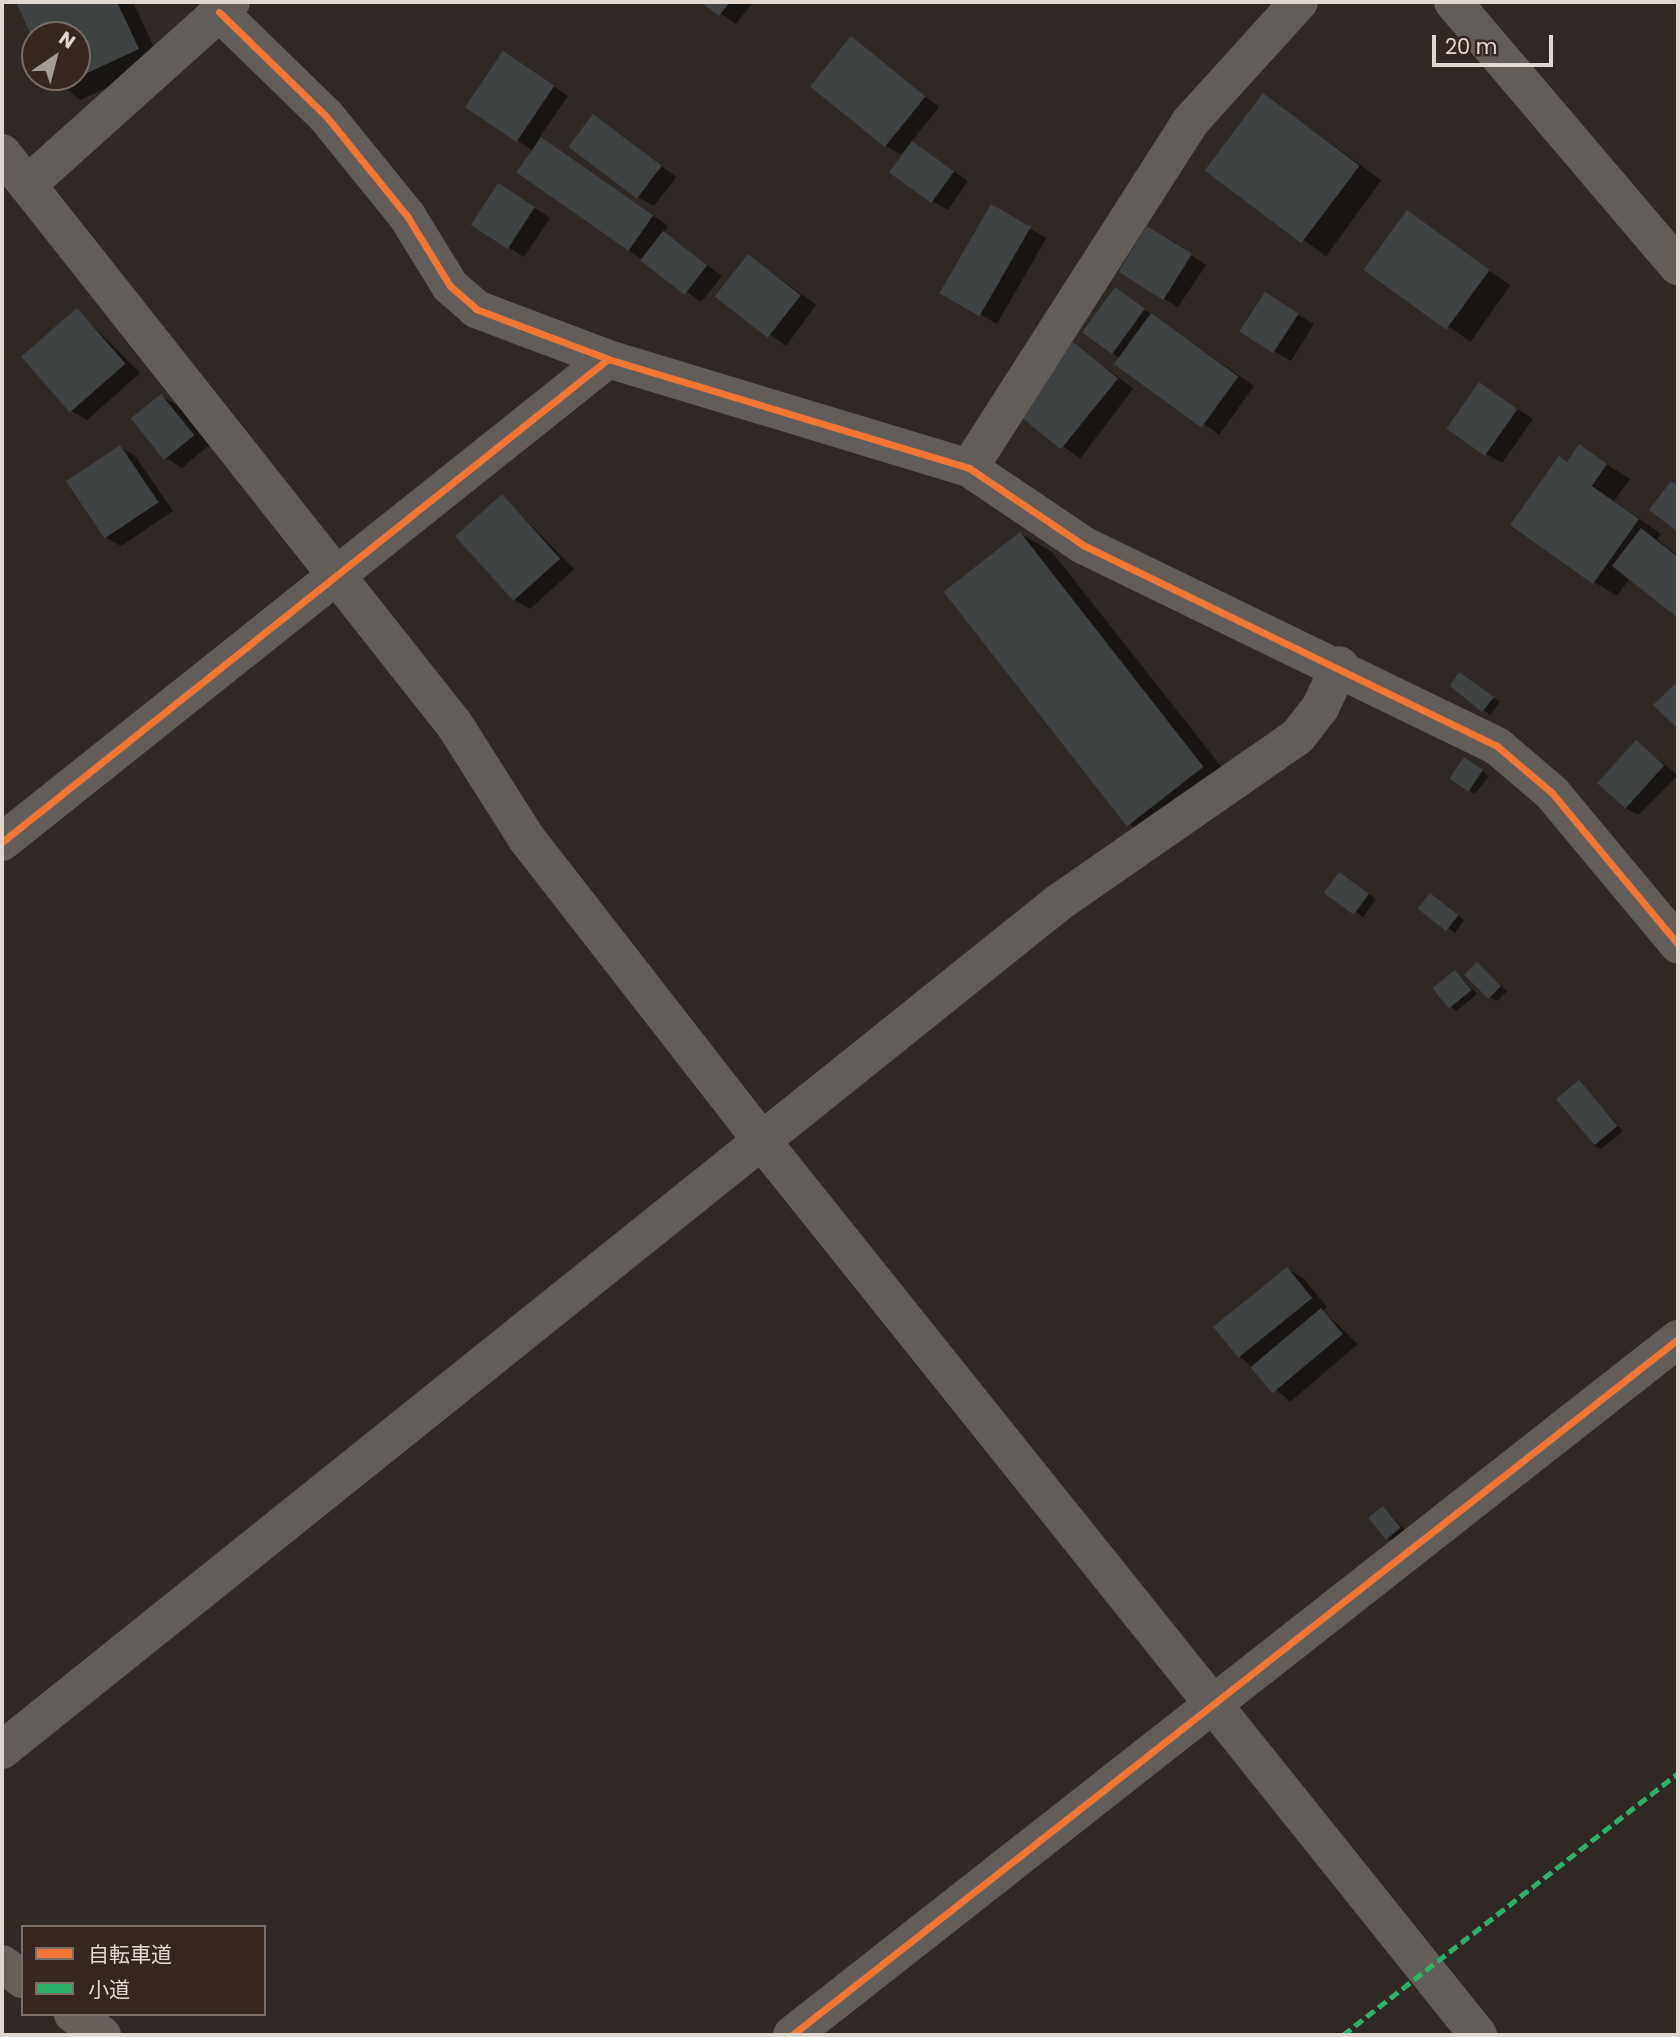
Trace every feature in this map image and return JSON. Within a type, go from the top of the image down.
[{"type":"main road","points":[[2,1964],[21,1978]]},
{"type":"main road","points":[[76,2016],[102,2035]]},
{"type":"street","points":[[969,468],[1190,122],[1299,2]]},
{"type":"street","points":[[1453,2],[1678,266]]},
{"type":"street","points":[[27,185],[225,7],[326,116],[407,216],[450,286],[476,309],[608,359],[969,468],[1083,545],[1340,666],[1497,746],[1552,793],[1678,944]]},
{"type":"street","points":[[2,153],[454,724],[527,839],[761,1140],[1478,2035]]},
{"type":"street","points":[[2,842],[338,577],[608,359]]},
{"type":"street","points":[[2,1750],[1058,903],[1298,736],[1321,708],[1340,666]]},
{"type":"street","points":[[792,2035],[1678,1339]]},
{"type":"building","points":[[16,2],[117,2],[139,49],[91,71],[91,21],[25,21]]},
{"type":"building","points":[[701,2],[730,2],[719,16]]},
{"type":"building","points":[[851,36],[926,96],[885,147],[810,87]]},
{"type":"building","points":[[503,51],[554,86],[516,142],[465,107]]},
{"type":"building","points":[[1263,93],[1360,166],[1301,243],[1205,170]]},
{"type":"building","points":[[593,114],[662,166],[637,199],[568,147]]},
{"type":"building","points":[[541,137],[653,216],[629,251],[516,172]]},
{"type":"building","points":[[912,141],[954,172],[931,203],[889,173]]},
{"type":"building","points":[[498,183],[535,207],[508,249],[471,225]]},
{"type":"building","points":[[991,204],[1031,227],[979,316],[940,293]]},
{"type":"building","points":[[1407,210],[1490,270],[1446,330],[1364,270]]},
{"type":"building","points":[[1147,226],[1192,254],[1163,300],[1118,272]]},
{"type":"building","points":[[663,231],[707,265],[684,295],[640,260]]},
{"type":"building","points":[[748,254],[801,295],[768,338],[715,297]]},
{"type":"building","points":[[1115,287],[1145,309],[1112,354],[1082,332]]},
{"type":"building","points":[[1265,292],[1299,314],[1273,353],[1239,331]]},
{"type":"building","points":[[77,308],[126,364],[70,412],[21,357]]},
{"type":"building","points":[[1151,313],[1238,376],[1201,427],[1114,364]]},
{"type":"building","points":[[1073,342],[1118,379],[1061,449],[1016,413]]},
{"type":"building","points":[[1479,382],[1518,409],[1485,456],[1446,429]]},
{"type":"building","points":[[161,394],[194,435],[164,460],[131,419]]},
{"type":"building","points":[[1579,444],[1607,464],[1592,486],[1639,519],[1593,584],[1510,525],[1559,456],[1567,462]]},
{"type":"building","points":[[120,445],[159,502],[105,539],[66,481]]},
{"type":"building","points":[[1671,481],[1678,486],[1678,532],[1649,510]]},
{"type":"building","points":[[502,494],[560,559],[513,601],[455,536]]},
{"type":"building","points":[[1641,528],[1678,557],[1678,618],[1612,566]]},
{"type":"building","points":[[1020,532],[1203,767],[1127,827],[944,592]]},
{"type":"building","points":[[1459,672],[1494,697],[1482,712],[1450,686]]},
{"type":"building","points":[[1675,684],[1678,687],[1677,728],[1653,705]]},
{"type":"building","points":[[1636,740],[1664,765],[1625,809],[1597,783]]},
{"type":"building","points":[[1464,757],[1483,770],[1469,791],[1449,779]]},
{"type":"building","points":[[1339,872],[1369,894],[1354,915],[1324,893]]},
{"type":"building","points":[[1430,893],[1458,915],[1446,931],[1418,909]]},
{"type":"building","points":[[1477,962],[1501,986],[1488,999],[1464,975]]},
{"type":"building","points":[[1455,970],[1471,990],[1449,1008],[1432,988]]},
{"type":"building","points":[[1579,1080],[1618,1126],[1595,1145],[1556,1099]]},
{"type":"building","points":[[1287,1267],[1312,1298],[1238,1358],[1213,1327]]},
{"type":"building","points":[[1321,1308],[1343,1334],[1272,1393],[1251,1367]]},
{"type":"building","points":[[1383,1506],[1401,1528],[1386,1540],[1368,1518]]},
{"type":"marked path","points":[[1343,2035],[1678,1773]]},
{"type":"cycle path","points":[[219,12],[326,116],[407,216],[450,286],[476,309],[608,359],[969,468],[1083,545],[1497,746],[1552,793],[1678,944]]},
{"type":"cycle path","points":[[2,842],[608,359]]},
{"type":"cycle path","points":[[792,2035],[1678,1339]]}]
